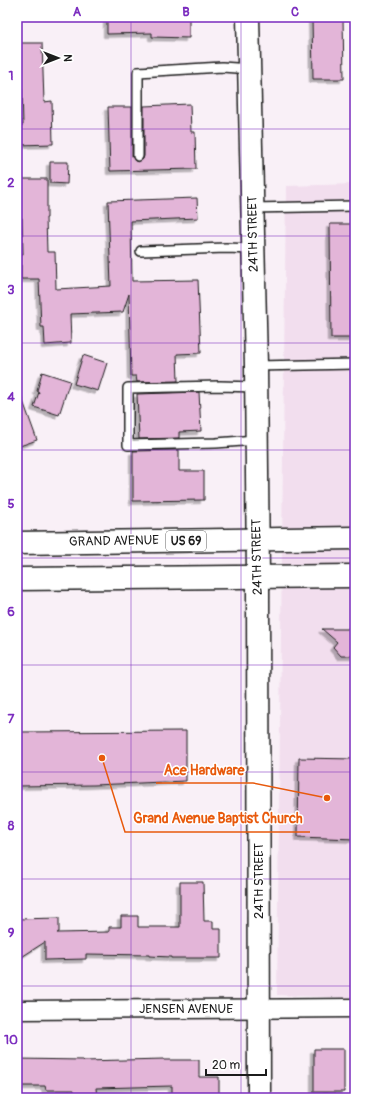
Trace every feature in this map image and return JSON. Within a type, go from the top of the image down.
[{"type":"main road","name":"24TH STREET","points":[[248,17],[256,376],[259,1098]]},
{"type":"main road","name":"GRAND AVENUE","points":[[17,542],[355,538]]},
{"type":"main road","points":[[17,579],[355,576]]},
{"type":"street","name":"JENSEN AVENUE","points":[[17,1010],[355,1008]]},
{"type":"lane","points":[[138,156],[138,72],[222,67],[250,69]]},
{"type":"lane","points":[[252,208],[355,206]]},
{"type":"lane","points":[[141,251],[226,248],[253,249]]},
{"type":"lane","points":[[256,440],[128,444],[128,388],[220,386],[256,376],[355,364]]},
{"type":"shaded area","points":[[355,184],[355,998],[277,995],[286,186]]},
{"type":"building","points":[[107,17],[189,17],[189,38],[152,37],[152,33],[107,34]]},
{"type":"building","points":[[312,17],[343,17],[344,79],[313,79]]},
{"type":"building","points":[[18,43],[42,43],[44,102],[52,101],[53,144],[19,145],[19,125],[23,125],[22,89],[18,89]]},
{"type":"building","points":[[190,104],[191,132],[195,132],[196,169],[110,171],[108,107],[132,107],[132,156],[135,161],[138,162],[143,159],[144,156],[144,106]]},
{"type":"building","points":[[50,162],[68,162],[67,184],[50,183]]},
{"type":"building","points":[[19,179],[47,179],[47,252],[55,252],[56,289],[111,286],[108,201],[197,198],[198,218],[131,221],[132,281],[198,280],[201,353],[177,354],[178,381],[137,382],[136,376],[131,376],[129,294],[123,312],[70,314],[71,343],[45,345],[44,327],[41,327],[39,279],[21,279],[21,254],[23,254]]},
{"type":"building","points":[[330,224],[355,224],[355,338],[331,338]]},
{"type":"building","points":[[83,355],[107,363],[98,391],[74,384]]},
{"type":"building","points":[[42,372],[70,381],[59,415],[34,407],[39,392],[37,391]]},
{"type":"building","points":[[17,390],[19,390],[37,440],[17,447]]},
{"type":"building","points":[[199,392],[201,431],[179,432],[179,438],[139,439],[137,394]]},
{"type":"building","points":[[179,450],[179,471],[204,471],[204,500],[133,501],[133,451]]},
{"type":"building","points":[[355,621],[355,656],[341,656],[333,647],[337,642],[322,629],[348,629]]},
{"type":"building","points":[[186,731],[186,781],[94,785],[18,786],[18,732]]},
{"type":"building","points":[[299,758],[355,759],[355,839],[298,837]]},
{"type":"building","points":[[180,882],[203,882],[204,921],[213,921],[213,929],[221,929],[221,958],[171,958],[149,955],[86,954],[86,959],[45,960],[45,942],[17,960],[17,919],[59,918],[59,932],[57,933],[109,932],[109,927],[121,927],[121,916],[138,916],[138,927],[180,927]]},
{"type":"building","points":[[314,1049],[344,1049],[344,1092],[314,1092]]},
{"type":"building","points":[[17,1059],[84,1061],[164,1059],[199,1060],[199,1077],[219,1077],[219,1098],[172,1098],[172,1086],[96,1088],[97,1098],[74,1098],[74,1090],[46,1090],[45,1086],[17,1086]]},
{"type":"place","name":"Grand Avenue Baptist Church","points":[[102,758]]},
{"type":"place","name":"Ace Hardware","points":[[327,798]]}]
